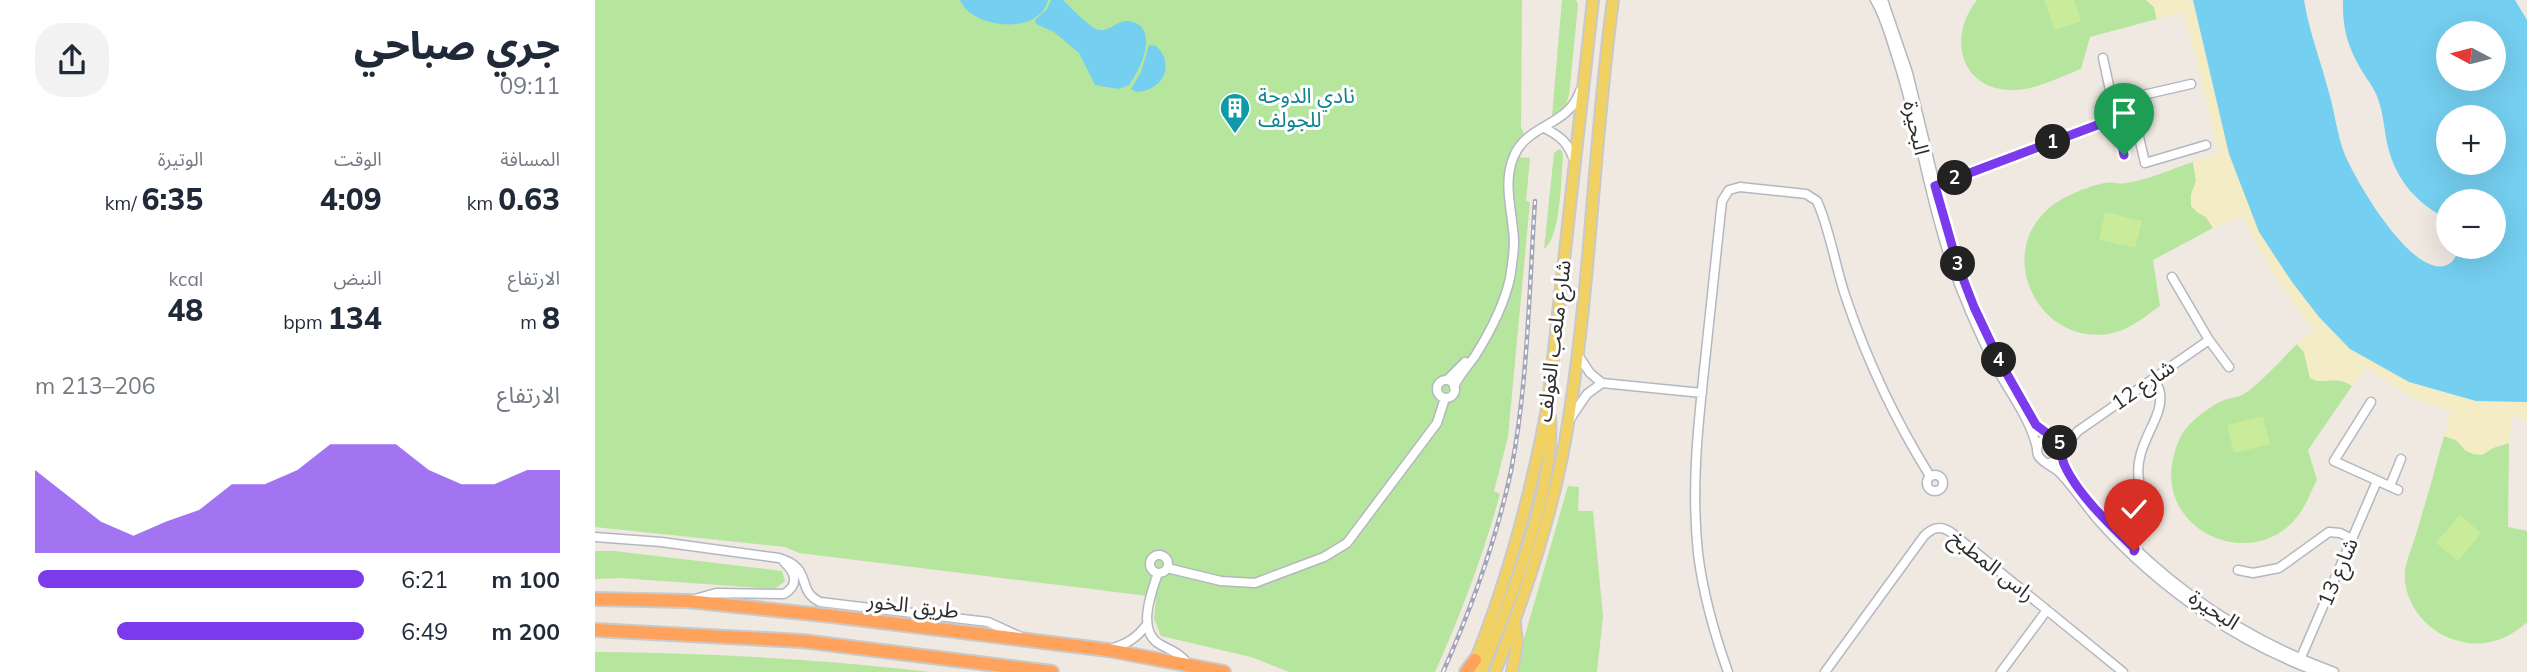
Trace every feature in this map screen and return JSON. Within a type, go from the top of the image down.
[{"type":"highway","name":"طريق الخور","points":[[595,598],[688,601],[1025,639],[1108,650],[1224,672]]},
{"type":"highway","points":[[595,630],[802,641],[1052,672]]},
{"type":"main road","name":"شارع ملعب الغولف","points":[[1473,669],[1519,535],[1548,404],[1593,0]]},
{"type":"main road","name":"شارع ملعب الغولف","points":[[1495,672],[1544,527],[1569,420],[1578,355],[1613,0]]},
{"type":"main road","points":[[1512,672],[1517,643],[1514,619]]},
{"type":"main road","points":[[1505,646],[1505,672]]},
{"type":"street","name":"البحيرة","points":[[1875,0],[1884,17],[1903,75],[1948,246],[1966,293],[2031,427],[2037,448]]},
{"type":"street","name":"البحيرة","points":[[1884,0],[1908,74],[1932,186]]},
{"type":"street","points":[[2103,58],[2124,155]]},
{"type":"street","points":[[1167,568],[1221,581],[1248,584],[1270,579],[1334,553],[1346,543],[1437,423],[1445,398],[1452,395],[1454,387],[1496,320],[1510,276],[1514,242],[1509,190],[1510,168],[1516,151],[1526,137],[1563,117],[1578,98],[1583,81]]},
{"type":"street","points":[[2192,84],[2130,98],[2145,163],[2207,145]]},
{"type":"street","points":[[1932,186],[2116,118]]},
{"type":"street","points":[[2119,132],[2137,127]]},
{"type":"street","points":[[1544,128],[1564,140],[1570,147],[1575,162]]},
{"type":"street","points":[[1728,672],[1710,616],[1698,550],[1695,483],[1724,196],[1729,190],[1737,187],[1809,195],[1815,198],[1846,297],[1870,358],[1892,408],[1930,476]]},
{"type":"street","points":[[2172,277],[2209,340],[2229,367]]},
{"type":"street","name":"شارع 12","points":[[2062,453],[2078,431],[2209,340]]},
{"type":"street","points":[[1445,398],[1437,388],[1441,382],[1447,380],[1479,347]]},
{"type":"street","points":[[1578,355],[1590,373],[1602,383],[1702,393]]},
{"type":"street","name":"البحيرة","points":[[2007,379],[2036,425],[2052,438]]},
{"type":"street","points":[[2139,480],[2137,467],[2140,455],[2160,401],[2160,391],[2153,379]]},
{"type":"street","points":[[1447,380],[1454,387]]},
{"type":"street","points":[[1569,420],[1587,394],[1602,383]]},
{"type":"street","points":[[2371,402],[2334,461],[2394,488],[2401,459]]},
{"type":"street","name":"شارع 12","points":[[2052,438],[2078,431]]},
{"type":"street","points":[[2052,438],[2060,443],[2062,453],[2056,461],[2049,463],[2039,458],[2037,448],[2042,440],[2052,438]]},
{"type":"street","name":"البحيرة","points":[[2062,453],[2067,470],[2095,508],[2162,581],[2204,613],[2264,648],[2334,672]]},
{"type":"street","name":"البحيرة","points":[[2049,463],[2100,521],[2133,551]]},
{"type":"street","name":"شارع 13","points":[[2299,661],[2377,481]]},
{"type":"street","name":"راس المطبخ","points":[[1825,672],[1924,536],[1935,528],[1943,528],[1952,533],[2123,672]]},
{"type":"street","points":[[2238,570],[2253,573],[2279,568],[2329,532],[2340,533],[2352,540]]},
{"type":"street","points":[[595,537],[661,542],[779,558],[790,561],[799,569],[809,594],[820,602],[988,622],[1025,639]]},
{"type":"street","points":[[1158,573],[1150,565],[1155,556],[1165,558],[1167,568]]},
{"type":"street","points":[[688,601],[716,593],[784,594],[793,587],[794,576],[792,570],[779,558]]},
{"type":"street","points":[[1158,573],[1167,568]]},
{"type":"street","points":[[1158,573],[1150,596],[1147,624],[1155,641],[1177,652],[1188,664]]},
{"type":"street","points":[[2001,672],[2047,610]]},
{"type":"street","points":[[1108,650],[1130,642],[1147,624]]},
{"type":"street","name":"البحيرة","points":[[2299,661],[2318,672]]},
{"type":"green space","name":"نادي الدوحة للجولف","points":[[595,0],[1522,0],[1521,128],[1528,140],[1518,157],[1530,158],[1526,201],[1530,202],[1508,437],[1494,491],[1500,494],[1486,540],[1463,607],[1435,672],[1289,672],[1251,657],[1161,636],[1154,619],[1156,597],[799,553],[785,547],[595,527]]},
{"type":"green space","points":[[1562,0],[1576,0],[1578,5],[1569,95],[1565,107],[1552,116]]},
{"type":"green space","points":[[1977,0],[2146,0],[2154,7],[2157,19],[2090,37],[2081,69],[2039,85],[2013,90],[1995,88],[1981,81],[1970,71],[1964,59],[1961,45],[1963,30],[1968,14]]},
{"type":"green space","points":[[2044,0],[2074,0],[2081,21],[2055,30]]},
{"type":"green space","points":[[1559,149],[1563,156],[1557,220],[1550,242],[1544,249],[1554,153]]},
{"type":"green space","points":[[2193,162],[2196,181],[2191,195],[2197,212],[2206,217],[2213,228],[2153,260],[2160,306],[2132,325],[2113,333],[2088,334],[2065,327],[2047,314],[2033,295],[2026,274],[2025,252],[2032,230],[2047,210],[2066,197],[2090,187],[2134,182]]},
{"type":"green space","points":[[2105,212],[2142,221],[2135,248],[2099,240]]},
{"type":"green space","points":[[2297,344],[2304,352],[2310,378],[2320,381],[2334,380],[2352,386],[2308,450],[2317,480],[2300,513],[2281,532],[2259,541],[2235,543],[2213,536],[2193,524],[2179,505],[2172,482],[2174,455],[2179,440],[2201,414],[2222,401],[2248,391]]},
{"type":"green space","points":[[2263,416],[2270,444],[2234,453],[2227,425]]},
{"type":"green space","points":[[2444,436],[2456,440],[2466,451],[2490,449],[2509,443],[2508,527],[2527,531],[2527,622],[2512,634],[2495,641],[2468,643],[2437,632],[2419,615],[2405,582],[2406,566]]},
{"type":"green space","points":[[1568,486],[1579,487],[1578,511],[1593,511],[1603,616],[1597,672],[1511,672],[1523,642]]},
{"type":"green space","points":[[2460,515],[2481,533],[2458,561],[2436,543]]},
{"type":"green space","points":[[595,551],[782,571],[785,581],[775,589],[620,578],[595,579]]},
{"type":"green space","points":[[595,652],[763,658],[931,672],[595,672]]},
{"type":"sand","points":[[2146,0],[2193,0],[2229,154],[2292,282],[2319,317],[2350,349],[2527,402],[2527,419],[2516,418],[2512,413],[2509,443],[2498,445],[2482,455],[2466,451],[2456,440],[2444,436],[2451,411],[2416,400],[2366,367],[2352,386],[2334,380],[2320,381],[2310,378],[2304,352],[2297,344],[2315,330],[2275,275],[2242,216],[2213,228],[2206,217],[2191,206],[2191,195],[2196,181],[2193,162],[2219,153],[2184,12],[2157,19],[2154,7]]},
{"type":"water","points":[[960,0],[1048,0],[1042,12],[1033,19],[1005,24],[978,17],[967,10]]},
{"type":"water","points":[[1051,0],[1063,0],[1096,29],[1105,30],[1128,21],[1138,24],[1144,30],[1146,39],[1143,59],[1129,85],[1118,89],[1095,85],[1079,53],[1054,32],[1036,24],[1035,20],[1047,9]]},
{"type":"water","points":[[2193,0],[2304,0],[2340,140],[2360,184],[2400,241],[2430,264],[2444,266],[2454,259],[2506,259],[2506,189],[2436,189],[2436,212],[2410,190],[2392,159],[2377,95],[2350,46],[2345,29],[2343,0],[2515,0],[2527,20],[2527,402],[2476,401],[2409,382],[2350,349],[2319,317],[2259,232],[2229,154]]},
{"type":"water","points":[[1149,45],[1156,46],[1162,53],[1166,69],[1164,76],[1153,87],[1136,92],[1131,89],[1141,72]]},
{"type":"railway","points":[[1443,672],[1482,573],[1511,471],[1524,371],[1535,201]]},
{"type":"place","name":"نادي الدوحة للجولف","points":[[1235,135]]},
{"type":"route","points":[[2124,155],[2116,118],[1935,186],[1945,226],[1966,287],[2005,371],[2036,425],[2060,443],[2061,456],[2067,470],[2095,508],[2134,551]]}]
